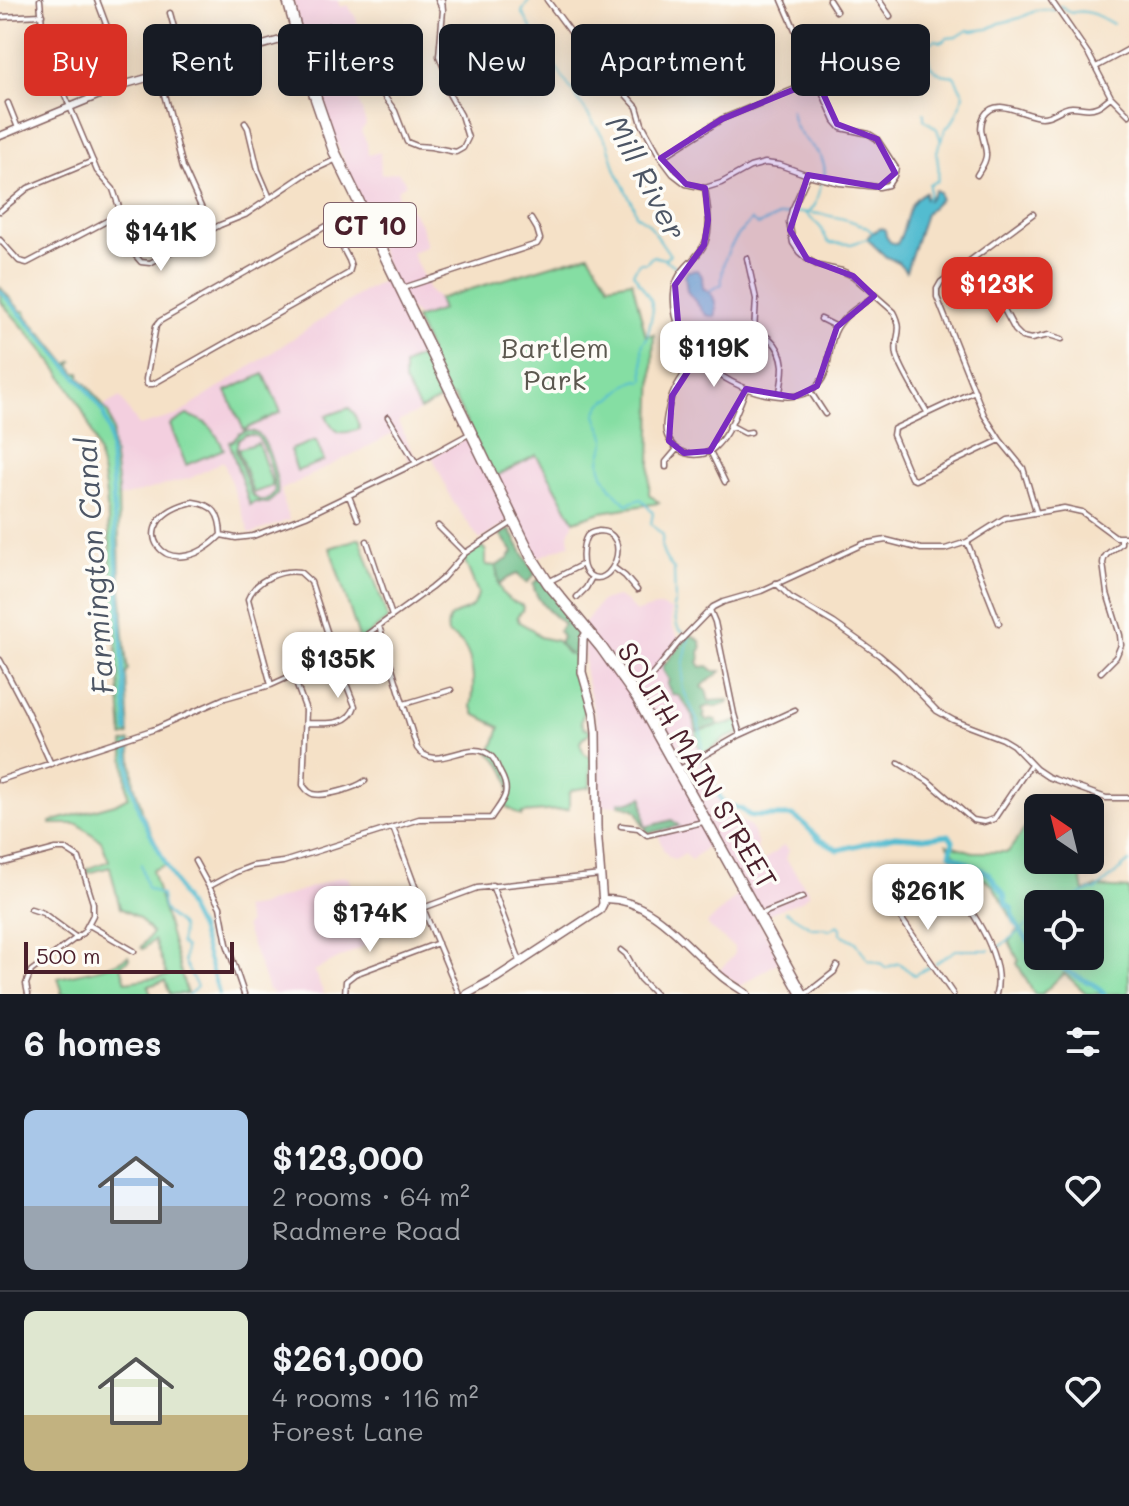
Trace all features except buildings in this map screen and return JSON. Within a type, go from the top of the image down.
[{"type":"highway","name":"SOUTH MAIN STREET","points":[[288,0],[295,24]]},
{"type":"highway","name":"SOUTH MAIN STREET","points":[[316,96],[338,159],[532,558],[585,635],[610,658],[633,691],[804,994]]},
{"type":"main road","points":[[467,994],[600,910],[604,899],[597,828],[596,733],[582,672],[585,635]]},
{"type":"street","points":[[40,0],[44,43],[99,174],[111,186],[135,255],[144,264],[240,217],[307,173],[338,159]]},
{"type":"street","points":[[97,0],[106,24]]},
{"type":"street","points":[[384,96],[395,111],[407,142],[456,152],[463,148],[468,138],[461,115],[448,92],[439,56],[443,10],[440,0]]},
{"type":"street","points":[[547,0],[582,47],[637,107],[642,124],[661,158],[673,174],[686,184],[705,188],[721,183],[737,172],[765,163],[840,183],[879,187],[890,183],[895,170],[893,162],[877,139],[841,128],[824,96]]},
{"type":"street","points":[[782,0],[792,24]]},
{"type":"street","points":[[829,0],[836,11]]},
{"type":"street","points":[[879,0],[890,16]]},
{"type":"street","points":[[1051,0],[1096,67],[1111,97],[1129,115]]},
{"type":"street","points":[[170,13],[173,24]]},
{"type":"street","points":[[0,17],[42,15]]},
{"type":"street","points":[[1096,67],[1129,49]]},
{"type":"street","points":[[0,136],[117,87],[143,80]]},
{"type":"street","points":[[661,158],[722,119],[791,91]]},
{"type":"street","points":[[164,96],[183,167],[211,229]]},
{"type":"street","points":[[977,175],[986,154],[981,127],[988,112],[1003,107],[1046,117],[1072,107],[1096,108],[1111,97]]},
{"type":"street","points":[[8,103],[18,128]]},
{"type":"street","points":[[245,123],[258,170],[270,198]]},
{"type":"street","points":[[0,211],[28,188],[93,161]]},
{"type":"street","points":[[808,175],[789,222],[793,243],[799,252],[819,266],[853,276],[894,312],[900,328],[896,350],[898,359],[927,412]]},
{"type":"street","points":[[705,188],[707,237],[699,252],[678,276],[674,295],[680,327],[698,356],[721,377],[746,389],[779,396],[794,397],[810,391],[825,376],[830,344],[837,327],[851,312],[874,296]]},
{"type":"street","points":[[330,224],[349,260],[349,273],[153,384],[147,384],[156,326],[160,321],[330,224],[361,208]]},
{"type":"street","points":[[0,240],[19,261],[27,263],[121,214]]},
{"type":"street","points":[[1033,214],[941,282],[937,297],[984,415],[1023,468],[1036,511]]},
{"type":"street","points":[[401,289],[537,244],[540,239],[531,219]]},
{"type":"street","points":[[747,258],[756,299],[754,331]]},
{"type":"street","points":[[973,259],[1022,337],[1031,339],[1049,335],[1062,339]]},
{"type":"street","points":[[821,319],[837,327]]},
{"type":"street","points":[[746,389],[730,425],[710,451],[694,455],[684,453],[669,441],[665,428],[667,414],[678,382],[698,356],[733,334],[754,331],[776,345],[783,365],[779,396]]},
{"type":"street","points":[[810,391],[825,414]]},
{"type":"street","points":[[975,391],[894,429],[893,435],[913,479],[1000,440]]},
{"type":"street","points":[[388,417],[416,463]]},
{"type":"street","points":[[730,425],[745,433],[751,432]]},
{"type":"street","points":[[221,535],[236,538],[253,536],[306,516],[471,433]]},
{"type":"street","points":[[666,467],[666,462],[677,449]]},
{"type":"street","points":[[710,451],[725,482]]},
{"type":"street","points":[[349,496],[358,519]]},
{"type":"street","points":[[193,502],[206,504],[216,512],[221,535],[204,549],[182,558],[161,552],[153,532],[156,522],[165,512],[177,505],[193,502]]},
{"type":"street","points":[[633,691],[719,604],[756,593],[869,542],[892,541],[921,549],[952,548],[1011,516],[1064,508],[1085,514],[1111,534],[1129,537]]},
{"type":"street","points":[[0,780],[155,729],[225,698],[271,685],[335,656],[443,578],[465,553],[514,521]]},
{"type":"street","points":[[438,526],[465,553]]},
{"type":"street","points":[[606,531],[614,537],[618,549],[617,560],[602,577],[592,576],[583,564],[586,538],[591,533],[606,531]]},
{"type":"street","points":[[1101,672],[1116,657],[1121,645],[1107,593],[1103,563],[1107,554],[1121,543],[1121,538]]},
{"type":"street","points":[[367,541],[392,616]]},
{"type":"street","points":[[967,542],[999,623]]},
{"type":"street","points":[[548,583],[583,564]]},
{"type":"street","points":[[612,567],[637,590]]},
{"type":"street","points":[[271,685],[248,599],[259,582],[286,571],[300,572],[311,582],[355,706],[353,714],[343,721],[307,723]]},
{"type":"street","points":[[577,597],[592,576]]},
{"type":"street","points":[[776,583],[790,597],[879,655],[933,709],[1009,743],[1041,773],[1053,779],[1100,796],[1129,798]]},
{"type":"street","points":[[710,610],[740,735]]},
{"type":"street","points":[[210,886],[252,866],[283,862],[419,819],[491,818],[507,792],[507,784],[492,757],[471,750],[437,758],[421,754],[379,626]]},
{"type":"street","points":[[0,660],[51,764]]},
{"type":"street","points":[[293,675],[303,699],[307,723],[303,785],[312,794],[317,794],[339,791],[365,781]]},
{"type":"street","points":[[404,704],[451,690]]},
{"type":"street","points":[[678,770],[740,735],[795,710]]},
{"type":"street","points":[[899,763],[928,781],[973,820],[984,822],[994,819],[1031,764]]},
{"type":"street","points":[[621,826],[638,828],[647,835],[706,820]]},
{"type":"street","points":[[393,827],[459,994]]},
{"type":"street","points":[[0,862],[65,849],[79,858],[93,903],[89,925],[77,938],[31,971],[26,984],[28,994]]},
{"type":"street","points":[[195,861],[220,907],[227,944],[244,994]]},
{"type":"street","points":[[423,908],[463,891],[492,885],[601,875]]},
{"type":"street","points":[[953,994],[899,915],[898,908],[902,901],[940,877],[949,880],[988,940],[999,977],[996,994]]},
{"type":"street","points":[[492,885],[520,961]]},
{"type":"street","points":[[759,915],[803,897]]},
{"type":"street","points":[[604,899],[626,901],[655,915],[722,977],[747,994]]},
{"type":"street","points":[[31,909],[43,913],[77,938]]},
{"type":"street","points":[[89,925],[134,951]]},
{"type":"street","points":[[345,994],[346,981],[355,974],[438,943]]},
{"type":"street","points":[[621,950],[640,979],[655,994]]},
{"type":"street","points":[[804,994],[834,972],[837,966]]},
{"type":"highlighted area","points":[[817,80],[837,124],[877,139],[895,173],[879,187],[808,175],[790,230],[807,259],[853,276],[874,296],[837,327],[817,386],[794,397],[746,389],[710,451],[684,453],[669,441],[672,396],[698,356],[678,322],[675,285],[704,245],[708,220],[705,188],[686,184],[661,158],[722,119]]},
{"type":"shaded area","points":[[292,0],[338,0],[340,7],[348,5],[357,24],[299,24]]},
{"type":"shaded area","points":[[320,96],[357,96],[366,124],[361,131],[368,155],[380,152],[381,175],[396,172],[404,180],[406,184],[398,189],[397,203],[409,208],[421,224],[427,246],[412,253],[442,310],[420,317],[404,306],[448,397],[398,422],[416,459],[410,462],[395,433],[281,490],[289,520],[250,534],[223,461],[191,478],[118,498],[113,431],[104,406],[120,397],[139,426],[178,415],[364,291],[387,279],[389,273]]},
{"type":"shaded area","points":[[469,437],[510,521],[480,540],[453,502],[432,456]]},
{"type":"shaded area","points":[[536,455],[574,521],[569,534],[570,544],[537,558],[495,476]]},
{"type":"shaded area","points":[[617,597],[636,612],[660,606],[671,610],[672,627],[679,639],[664,656],[663,670],[669,680],[667,686],[672,694],[679,695],[696,726],[705,772],[724,809],[733,809],[739,820],[750,826],[762,862],[784,845],[789,850],[786,859],[810,894],[758,920],[780,961],[740,986],[719,971],[734,955],[734,947],[707,924],[741,892],[712,842],[691,860],[685,854],[674,859],[663,849],[658,834],[672,820],[645,827],[643,798],[619,802],[619,805],[600,806],[599,732],[585,674],[585,622],[601,601]]},
{"type":"shaded area","points":[[343,876],[348,877],[372,942],[314,971],[324,994],[269,992],[245,926],[248,924],[243,908],[258,906]]},
{"type":"green space","name":"Bartlem Park","points":[[589,254],[609,285],[632,281],[646,336],[654,334],[649,494],[659,503],[601,512],[574,521],[536,455],[493,478],[454,397],[442,399],[420,410],[404,382],[404,366],[430,352],[415,319],[442,310],[438,299]]},
{"type":"green space","points":[[0,287],[21,311],[25,311],[38,332],[67,364],[74,361],[70,365],[76,373],[80,373],[80,378],[109,414],[118,490],[120,582],[128,669],[129,735],[123,737],[106,497],[100,460],[81,407],[38,344],[0,301]]},
{"type":"green space","points":[[264,374],[281,412],[244,430],[226,391]]},
{"type":"green space","points":[[349,408],[360,429],[339,432],[326,416]]},
{"type":"green space","points":[[187,415],[210,427],[224,449],[186,465],[170,425]]},
{"type":"green space","points":[[255,432],[266,445],[277,482],[277,495],[268,503],[254,502],[250,505],[229,442],[239,434]],"holes":[[[246,435],[259,439],[265,450],[274,493],[267,500],[259,500],[251,494],[236,450],[238,440]]]},
{"type":"green space","points":[[316,440],[324,461],[297,471],[290,450]]},
{"type":"green space","points":[[258,443],[273,486],[253,493],[238,449]]},
{"type":"green space","points":[[510,530],[535,574],[527,583],[517,574],[499,585],[496,566],[513,552],[500,534]]},
{"type":"green space","points":[[360,538],[388,619],[360,641],[330,548]]},
{"type":"green space","points":[[481,546],[486,551],[486,565],[496,566],[502,592],[523,606],[517,616],[519,622],[539,637],[557,641],[567,653],[577,657],[585,707],[581,722],[584,728],[592,731],[580,744],[584,753],[591,758],[590,787],[572,790],[569,809],[522,813],[521,816],[504,805],[509,783],[500,763],[489,752],[500,727],[474,714],[471,707],[473,683],[469,658],[462,643],[448,634],[448,624],[450,618],[475,602],[478,593],[464,559]]},
{"type":"green space","points":[[540,578],[580,628],[577,657],[567,653],[559,643],[562,638],[559,631],[564,624],[537,596],[533,584]]},
{"type":"green space","points":[[690,634],[700,641],[702,647],[698,662],[701,667],[721,671],[702,687],[709,701],[729,700],[717,707],[702,709],[703,717],[707,721],[716,720],[718,726],[696,731],[690,712],[679,696],[672,694],[663,670],[663,666]]},
{"type":"green space","points":[[740,721],[742,732],[726,738],[703,754],[697,743],[696,731]]},
{"type":"green space","points":[[130,741],[134,784],[141,811],[167,865],[152,870],[187,994],[170,994],[165,981],[148,986],[151,994],[61,994],[58,978],[104,968],[128,956],[129,959],[121,966],[126,982],[167,976],[154,940],[143,949],[141,947],[152,933],[139,918],[120,908],[110,867],[88,873],[87,869],[109,861],[101,841],[78,824],[50,824],[128,797],[123,743]]},
{"type":"green space","points":[[643,797],[645,827],[672,820],[679,826],[649,833],[644,827],[637,811],[619,805],[619,802]]},
{"type":"green space","points":[[1024,830],[1024,874],[1081,874],[1084,890],[1024,890],[1024,970],[1104,970],[1104,890],[1089,890],[1097,887],[1129,889],[1129,994],[1087,994],[1064,973],[1042,994],[1034,994],[1009,942],[1018,929],[993,886],[965,867],[947,844],[973,852],[1008,852]]},
{"type":"water","points":[[935,190],[939,192],[940,199],[925,214],[906,271],[867,239],[871,233],[882,228],[890,242],[897,244],[913,202],[925,192],[925,199],[928,200]]},
{"type":"water","points":[[698,270],[703,288],[714,299],[714,317],[706,315],[687,291],[685,275],[688,271]]},
{"type":"waterway","name":"Mill River","points":[[529,0],[522,12],[608,144],[616,171],[636,215],[648,223],[670,255],[664,259],[653,256],[646,263],[639,263],[633,273],[651,300],[653,310],[642,348],[644,379],[631,383],[604,401],[596,414],[605,437],[600,462],[604,476],[627,504],[641,499],[653,513],[651,524],[663,535],[663,553],[674,569],[673,607],[679,630],[683,632]]},
{"type":"waterway","points":[[1059,7],[1071,13],[1082,11],[1092,14],[1113,24]]},
{"type":"waterway","points":[[926,200],[929,184],[937,181],[938,177],[938,148],[964,95],[954,76],[941,74],[930,66],[930,43],[957,37],[968,30],[988,29],[1037,10],[1055,9]]},
{"type":"waterway","points":[[791,110],[796,128],[823,162],[824,177]]},
{"type":"waterway","points":[[924,113],[924,119],[937,129],[941,141]]},
{"type":"waterway","points":[[809,212],[815,205],[822,181]]},
{"type":"waterway","points":[[805,212],[821,228],[829,243],[851,244],[867,239]]},
{"type":"waterway","points":[[793,213],[835,217],[857,223],[872,232]]},
{"type":"waterway","points":[[709,291],[722,284],[723,265],[729,249],[751,220],[758,225],[789,214]]},
{"type":"waterway","points":[[664,259],[680,269]]},
{"type":"waterway","name":"Farmington Canal","points":[[0,291],[87,389],[103,412],[109,431],[127,732]]},
{"type":"waterway","name":"Mill River","points":[[689,637],[682,687],[698,722],[702,753]]},
{"type":"waterway","name":"Farmington Canal","points":[[128,745],[130,780],[139,811],[199,929],[219,994]]},
{"type":"waterway","name":"Mill River","points":[[704,761],[723,803],[741,809],[750,816],[793,816],[820,840],[838,850],[895,836],[924,838],[949,835],[953,841],[950,854],[988,873],[1004,894],[1006,904],[1012,909],[1024,935]]},
{"type":"waterway","points":[[1096,890],[1129,862]]},
{"type":"waterway","points":[[141,864],[147,888],[161,895],[164,909],[180,925],[180,943],[185,948],[184,962],[197,987],[189,994]]},
{"type":"waterway","points":[[786,912],[812,928],[829,930],[838,925],[841,934],[856,942],[868,960],[885,968],[899,963],[914,975],[931,966]]},
{"type":"waterway","points":[[995,950],[1024,928]]},
{"type":"waterway","points":[[936,963],[956,950],[989,950]]},
{"type":"waterway","name":"Mill River","points":[[1066,970],[1095,985],[1104,994]]}]
